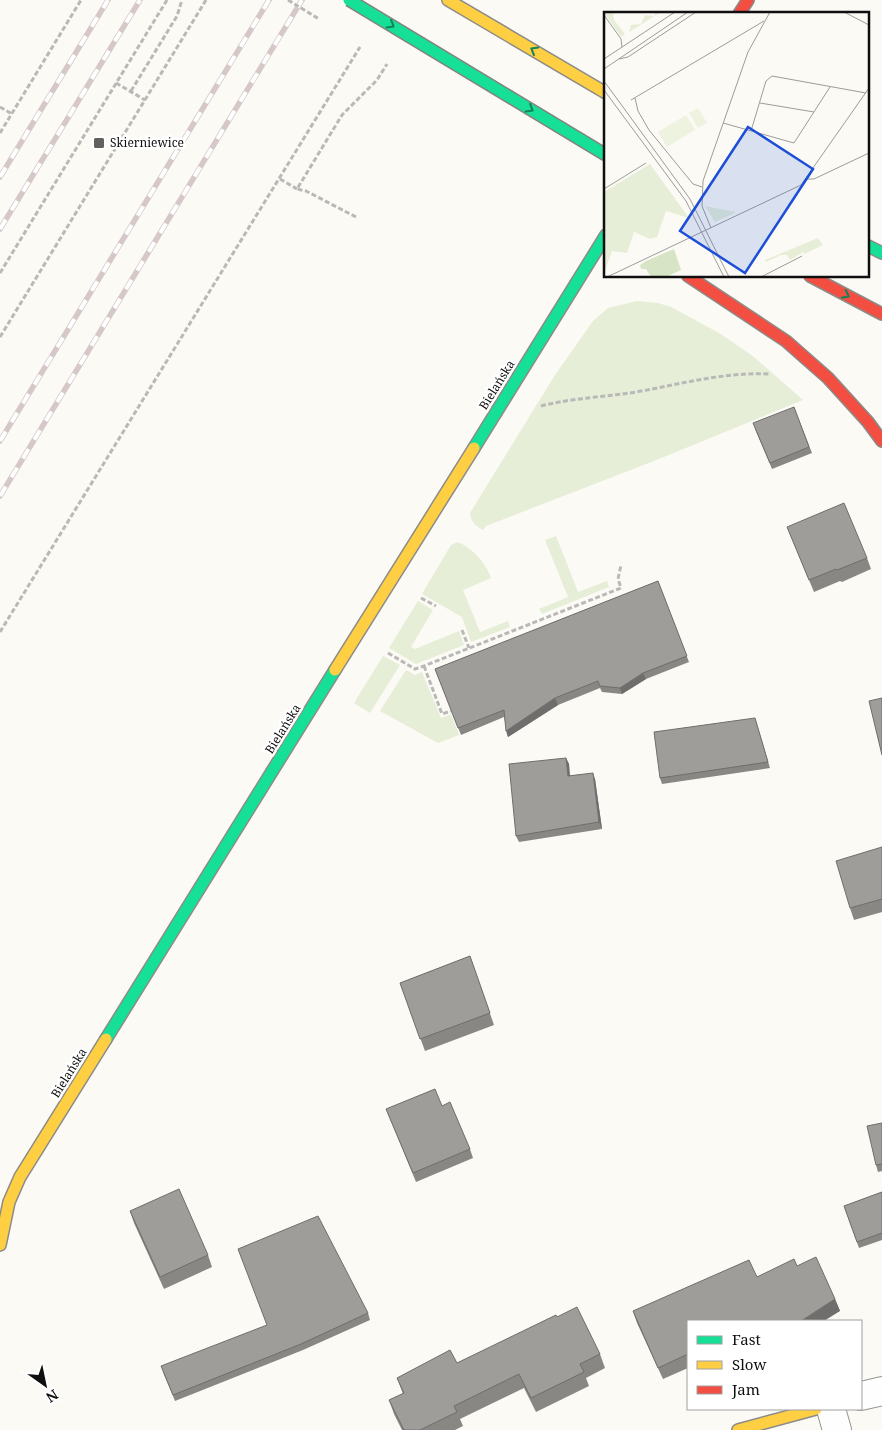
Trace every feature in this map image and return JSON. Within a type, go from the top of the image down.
[{"type":"street","points":[[349,0],[604,154]]},
{"type":"street","points":[[448,0],[604,92]]},
{"type":"street","points":[[740,12],[748,0]]},
{"type":"street","name":"Bielańska","points":[[0,1245],[9,1202],[20,1177],[604,238]]},
{"type":"street","points":[[870,247],[882,253]]},
{"type":"street","points":[[691,278],[786,341],[828,378],[868,422],[882,441]]},
{"type":"street","points":[[814,278],[882,314]]},
{"type":"street","points":[[862,1396],[882,1390]]},
{"type":"street","points":[[738,1430],[812,1410]]},
{"type":"street","points":[[831,1410],[837,1430]]},
{"type":"path","points":[[0,133],[81,0]]},
{"type":"path","points":[[0,272],[167,0]]},
{"type":"path","points":[[131,92],[177,16],[182,0]]},
{"type":"path","points":[[0,337],[206,0]]},
{"type":"path","points":[[0,632],[280,179],[361,44]]},
{"type":"path","points":[[297,189],[342,115],[377,80],[388,61]]},
{"type":"path","points":[[116,83],[145,100]]},
{"type":"path","points":[[0,107],[12,114]]},
{"type":"path","points":[[280,179],[297,189],[306,191],[356,216]]},
{"type":"path","points":[[532,409],[564,401],[637,392],[716,376],[772,374]]},
{"type":"path","points":[[386,652],[415,669],[424,666],[621,588],[618,578],[621,565]]},
{"type":"path","points":[[420,597],[436,606]]},
{"type":"path","points":[[462,630],[469,648]]},
{"type":"path","points":[[424,666],[442,714],[451,711]]},
{"type":"green space","points":[[637,301],[658,303],[671,307],[721,334],[754,357],[803,400],[659,459],[486,526],[483,530],[478,527],[470,513],[555,375],[593,321],[608,308]]},
{"type":"green space","points":[[556,536],[578,592],[607,581],[609,587],[542,614],[539,609],[568,597],[545,540]]},
{"type":"green space","points":[[458,542],[478,557],[486,567],[491,578],[463,590],[480,632],[508,621],[510,627],[471,642],[462,617],[422,594],[451,545]]},
{"type":"green space","points":[[418,601],[433,610],[411,647],[415,649],[459,631],[464,645],[416,664],[389,648]]},
{"type":"green space","points":[[383,656],[400,665],[370,713],[354,703]]},
{"type":"green space","points":[[406,670],[415,675],[422,672],[441,718],[451,714],[459,735],[438,743],[380,711]]},
{"type":"building","points":[[794,407],[809,447],[770,463],[753,423]]},
{"type":"building","points":[[844,503],[867,558],[809,580],[787,527]]},
{"type":"building","points":[[658,581],[687,656],[643,673],[620,688],[600,686],[598,681],[555,698],[506,731],[504,710],[458,728],[435,669]]},
{"type":"building","points":[[882,698],[882,755],[869,701]]},
{"type":"building","points":[[755,718],[768,762],[660,778],[654,732]]},
{"type":"building","points":[[566,758],[568,776],[593,773],[599,822],[516,836],[509,764]]},
{"type":"building","points":[[882,847],[882,899],[850,908],[836,861]]},
{"type":"building","points":[[470,956],[490,1013],[420,1039],[400,983]]},
{"type":"building","points":[[435,1089],[442,1106],[450,1102],[470,1149],[413,1173],[386,1109]]},
{"type":"building","points":[[882,1123],[882,1164],[876,1165],[867,1126]]},
{"type":"building","points":[[179,1189],[208,1255],[160,1277],[130,1211]]},
{"type":"building","points":[[882,1192],[882,1233],[857,1242],[844,1206]]},
{"type":"building","points":[[318,1216],[368,1313],[301,1344],[173,1395],[161,1366],[267,1325],[238,1249]]},
{"type":"building","points":[[816,1257],[835,1299],[803,1320],[687,1320],[687,1354],[658,1368],[633,1311],[749,1260],[757,1277],[794,1259],[797,1266]]},
{"type":"building","points":[[577,1307],[600,1354],[580,1364],[584,1372],[531,1398],[519,1374],[454,1406],[457,1412],[420,1430],[404,1430],[389,1400],[404,1393],[397,1378],[450,1350],[457,1363],[556,1315],[557,1317]]},
{"type":"railway","points":[[0,177],[108,0]]},
{"type":"railway","points":[[0,229],[140,0]]},
{"type":"railway","points":[[0,441],[269,0]]},
{"type":"railway","points":[[0,496],[302,0]]},
{"type":"traffic: fast","points":[[349,0],[604,154]]},
{"type":"traffic: fast","points":[[474,448],[604,238]]},
{"type":"traffic: fast","points":[[870,247],[882,253]]},
{"type":"traffic: fast","points":[[106,1039],[335,670]]},
{"type":"traffic: slow","points":[[448,0],[604,92]]},
{"type":"traffic: slow","points":[[335,670],[474,448]]},
{"type":"traffic: slow","points":[[0,1245],[9,1202],[20,1177],[106,1039]]},
{"type":"traffic: slow","points":[[738,1430],[812,1410]]},
{"type":"traffic: jam","points":[[740,12],[748,0]]},
{"type":"traffic: jam","points":[[691,278],[786,341],[828,378],[868,422],[882,441]]},
{"type":"traffic: jam","points":[[814,278],[882,314]]},
{"type":"place","name":"Skierniewice","points":[[99,143]]}]
